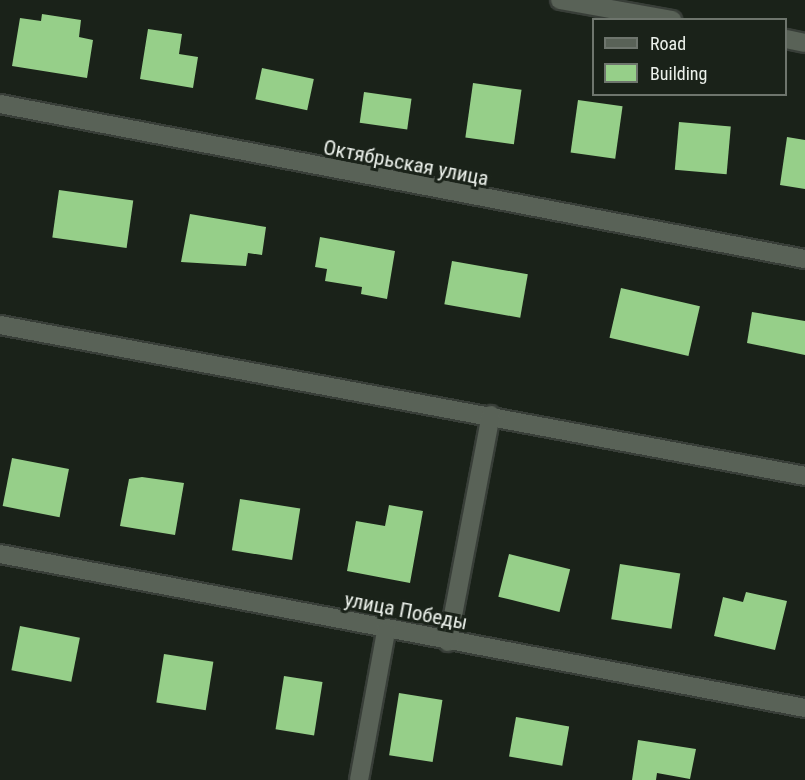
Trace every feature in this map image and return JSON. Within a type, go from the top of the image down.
[{"type":"street","points":[[560,0],[661,18]]},
{"type":"street","points":[[787,39],[805,42]]},
{"type":"street","name":"Октябрьская улица","points":[[0,104],[805,259]]},
{"type":"street","points":[[0,325],[491,415],[805,476]]},
{"type":"street","points":[[448,642],[491,415]]},
{"type":"street","name":"улица Победы","points":[[0,554],[448,642],[805,708]]},
{"type":"street","points":[[360,780],[386,630]]},
{"type":"building","points":[[42,14],[81,20],[79,37],[93,40],[87,78],[12,66],[20,18],[41,21]]},
{"type":"building","points":[[148,29],[182,34],[179,54],[198,57],[193,88],[140,79]]},
{"type":"building","points":[[262,68],[314,79],[307,110],[255,99]]},
{"type":"building","points":[[473,83],[522,90],[514,144],[465,137]]},
{"type":"building","points":[[364,92],[412,99],[407,129],[360,123]]},
{"type":"building","points":[[578,100],[623,106],[615,159],[571,152]]},
{"type":"building","points":[[679,122],[731,127],[727,174],[675,170]]},
{"type":"building","points":[[787,137],[805,140],[805,189],[780,185]]},
{"type":"building","points":[[59,190],[133,200],[127,248],[52,238]]},
{"type":"building","points":[[190,214],[266,227],[262,255],[248,253],[246,266],[181,262]]},
{"type":"building","points":[[320,237],[395,251],[387,299],[361,294],[362,287],[325,281],[327,269],[315,267]]},
{"type":"building","points":[[452,261],[528,274],[520,318],[444,304]]},
{"type":"building","points":[[621,288],[700,306],[688,356],[610,338]]},
{"type":"building","points":[[752,312],[805,321],[805,355],[747,343]]},
{"type":"building","points":[[12,458],[69,469],[60,517],[3,506]]},
{"type":"building","points":[[142,477],[184,483],[175,535],[120,526],[129,479]]},
{"type":"building","points":[[240,499],[300,509],[292,560],[232,550]]},
{"type":"building","points":[[389,505],[423,511],[410,583],[347,571],[356,521],[385,526]]},
{"type":"building","points":[[509,554],[570,569],[559,612],[498,597]]},
{"type":"building","points":[[620,564],[680,574],[671,629],[611,619]]},
{"type":"building","points":[[746,592],[787,601],[775,650],[714,636],[723,597],[743,602]]},
{"type":"building","points":[[20,626],[80,638],[71,682],[11,670]]},
{"type":"building","points":[[164,654],[213,662],[206,710],[156,702]]},
{"type":"building","points":[[284,676],[323,682],[314,735],[276,729]]},
{"type":"building","points":[[399,693],[442,700],[433,762],[389,755]]},
{"type":"building","points":[[516,717],[569,726],[562,766],[509,756]]},
{"type":"building","points":[[638,740],[696,749],[690,779],[657,773],[656,780],[632,780]]}]
